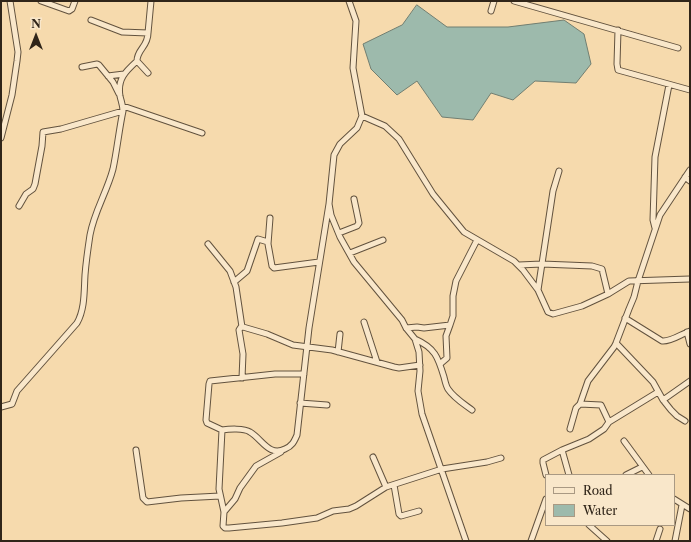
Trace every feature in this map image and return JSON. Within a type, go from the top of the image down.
[{"type":"street","points":[[1,138],[12,95],[18,61],[10,1]]},
{"type":"street","points":[[41,1],[69,11],[72,10],[75,1]]},
{"type":"street","points":[[1,407],[12,404],[17,390],[77,323],[80,316],[94,218],[100,206],[112,169],[123,109],[120,95],[121,80],[124,74],[137,61],[138,55],[148,40],[151,1]]},
{"type":"street","points":[[304,374],[290,373],[210,381],[206,420],[207,423],[222,430],[242,430],[250,432],[268,448],[279,452],[291,446],[297,435],[300,403],[304,374],[307,346],[329,204],[334,155],[340,144],[357,128],[362,116],[353,68],[356,21],[349,1]]},
{"type":"street","points":[[491,11],[494,1]]},
{"type":"street","points":[[514,1],[678,48]]},
{"type":"street","points":[[91,20],[122,32],[148,33]]},
{"type":"street","points":[[618,30],[618,70],[690,90]]},
{"type":"street","points":[[137,61],[148,73]]},
{"type":"street","points":[[82,67],[96,64],[108,76],[120,95]]},
{"type":"street","points":[[108,76],[124,74]]},
{"type":"street","points":[[655,231],[653,220],[655,157],[669,85]]},
{"type":"street","points":[[19,206],[26,194],[33,189],[36,184],[43,132],[61,129],[123,109],[202,133]]},
{"type":"street","points":[[362,116],[385,126],[399,139],[433,194],[464,232],[518,264],[538,290],[548,312],[553,314],[582,306],[608,294],[629,281],[690,279]]},
{"type":"street","points":[[570,429],[576,408],[580,404],[588,381],[616,343],[634,298],[638,281],[660,215],[690,170]]},
{"type":"street","points":[[538,290],[552,191],[559,172]]},
{"type":"street","points":[[685,177],[690,181]]},
{"type":"street","points":[[339,233],[357,226],[359,223],[354,199]]},
{"type":"street","points":[[329,204],[331,215],[354,262],[402,320],[406,328],[415,339],[419,352],[420,365],[418,391],[422,414],[466,541]]},
{"type":"street","points":[[270,218],[268,242],[274,268],[319,262]]},
{"type":"street","points":[[234,282],[247,271],[258,239],[268,242]]},
{"type":"street","points":[[350,253],[383,240]]},
{"type":"street","points":[[440,364],[447,358],[446,336],[453,316],[453,296],[456,281],[477,240]]},
{"type":"street","points":[[208,244],[230,271],[234,282],[242,327],[239,330],[243,354],[242,378]]},
{"type":"street","points":[[518,264],[592,266],[600,268],[602,270],[608,294]]},
{"type":"street","points":[[625,318],[662,341],[667,342],[689,331],[690,344]]},
{"type":"street","points":[[364,322],[377,362]]},
{"type":"street","points":[[406,328],[424,328],[450,325]]},
{"type":"street","points":[[242,327],[267,334],[293,345],[338,352],[399,368],[420,365]]},
{"type":"street","points":[[338,352],[340,334]]},
{"type":"street","points":[[415,339],[432,349],[440,364],[448,389],[461,402],[472,410]]},
{"type":"street","points":[[616,343],[653,382],[663,400],[674,413],[685,421]]},
{"type":"street","points":[[663,400],[690,381]]},
{"type":"street","points":[[546,474],[543,460],[562,450],[589,439],[604,429],[609,422],[658,392]]},
{"type":"street","points":[[300,403],[327,405]]},
{"type":"street","points":[[580,404],[601,405],[609,422]]},
{"type":"street","points":[[222,430],[219,479],[220,496],[224,512],[223,526],[225,528],[307,520],[333,511],[352,507],[374,496],[386,487],[442,469],[487,462],[501,458]]},
{"type":"street","points":[[624,441],[648,474]]},
{"type":"street","points":[[224,512],[235,499],[240,488],[256,466],[285,449]]},
{"type":"street","points":[[136,450],[143,498],[147,502],[181,498],[220,496]]},
{"type":"street","points":[[562,450],[569,474]]},
{"type":"street","points":[[373,457],[386,487]]},
{"type":"street","points":[[628,474],[642,467]]},
{"type":"street","points":[[394,485],[398,514],[400,516],[419,511]]},
{"type":"street","points":[[675,500],[690,509]]},
{"type":"street","points":[[531,541],[545,502]]},
{"type":"street","points":[[675,541],[682,505]]},
{"type":"street","points":[[590,526],[607,541]]},
{"type":"street","points":[[656,541],[660,529]]},
{"type":"water","points":[[417,5],[447,27],[508,27],[564,20],[584,34],[591,64],[576,83],[535,81],[513,100],[491,93],[473,120],[442,117],[417,81],[397,95],[371,69],[363,44],[402,25]]}]
